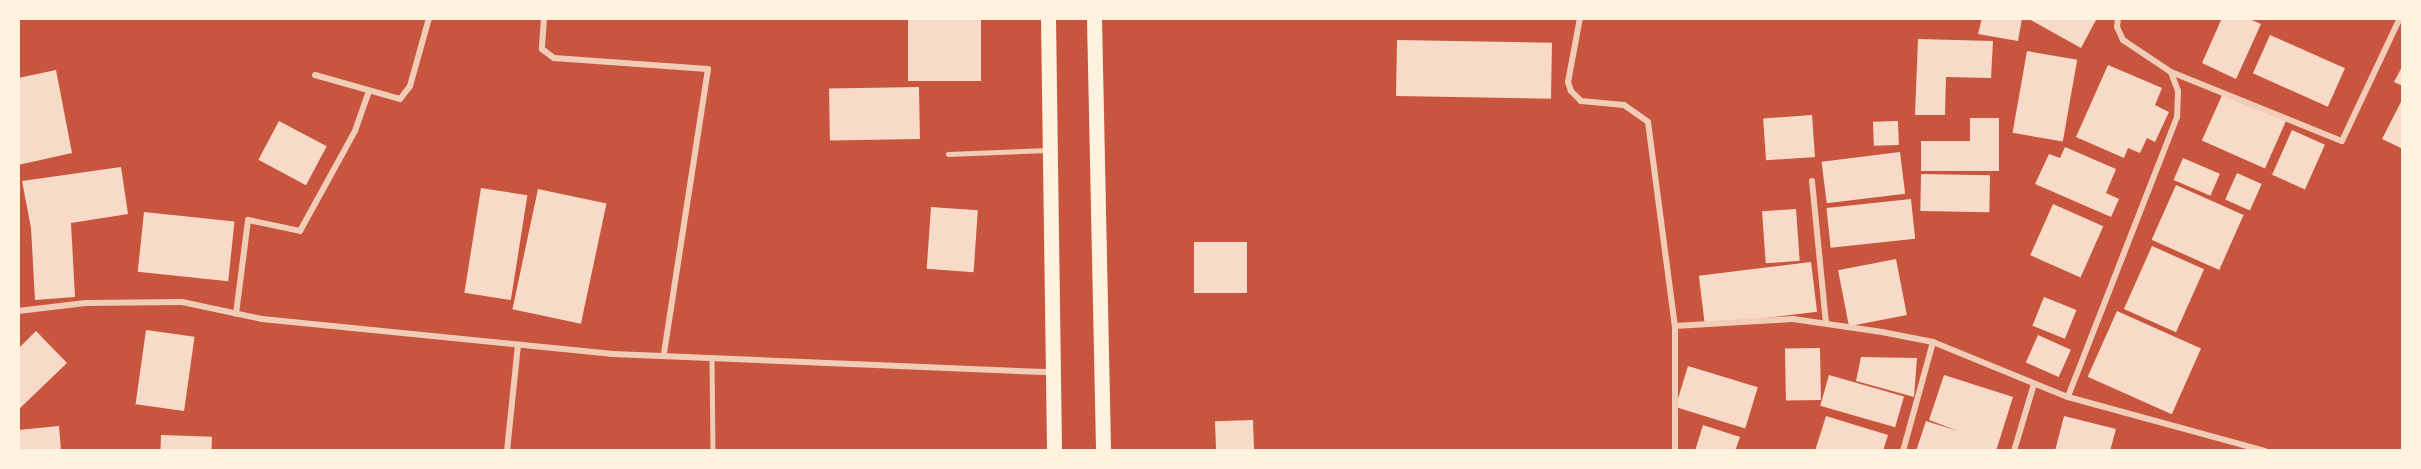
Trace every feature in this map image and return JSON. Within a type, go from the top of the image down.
[{"type":"main road","points":[[1048,18],[1054,451]]},
{"type":"main road","points":[[1094,18],[1103,451]]},
{"type":"street","points":[[315,75],[400,99],[410,86],[429,18]]},
{"type":"street","points":[[544,18],[542,49],[554,58],[708,69],[664,353]]},
{"type":"street","points":[[1580,18],[1568,82],[1571,91],[1581,101],[1624,105],[1647,122],[1676,326],[1675,451]]},
{"type":"street","points":[[2118,18],[2117,27],[2123,40],[2171,72],[2342,141],[2400,18]]},
{"type":"street","points":[[2068,397],[2177,117],[2178,92],[2171,72]]},
{"type":"street","points":[[236,314],[248,220],[300,231],[355,131],[369,91]]},
{"type":"street","points":[[1812,182],[1826,323]]},
{"type":"street","points":[[18,311],[86,303],[182,302],[236,314],[613,354],[664,353],[1052,372]]},
{"type":"street","points":[[1676,326],[1793,319],[1933,342],[2068,397],[2230,448],[2265,451]]},
{"type":"street","points":[[1903,451],[1933,342]]},
{"type":"street","points":[[507,451],[518,345]]},
{"type":"street","points":[[2014,451],[2034,384]]},
{"type":"lane","points":[[948,154],[1049,150]]},
{"type":"lane","points":[[712,357],[713,451]]},
{"type":"building","points":[[908,18],[981,18],[981,81],[908,81]]},
{"type":"building","points":[[1982,18],[2022,18],[2018,41],[1978,34]]},
{"type":"building","points":[[2027,18],[2097,18],[2081,48]]},
{"type":"building","points":[[2222,18],[2247,18],[2261,24],[2236,79],[2202,63]]},
{"type":"building","points":[[2270,35],[2345,68],[2328,107],[2253,73]]},
{"type":"building","points":[[1918,39],[1993,41],[1991,78],[1946,77],[1945,115],[1915,115]]},
{"type":"building","points":[[1397,40],[1552,43],[1551,99],[1396,96]]},
{"type":"building","points":[[2027,51],[2077,60],[2063,142],[2013,133]]},
{"type":"building","points":[[2108,65],[2162,88],[2155,105],[2169,112],[2155,142],[2147,138],[2140,153],[2128,148],[2124,158],[2076,137]]},
{"type":"building","points":[[2403,65],[2403,86],[2394,82]]},
{"type":"building","points":[[56,70],[72,153],[18,165],[18,78]]},
{"type":"building","points":[[919,87],[920,139],[830,141],[829,89]]},
{"type":"building","points":[[2223,93],[2286,121],[2265,169],[2202,141]]},
{"type":"building","points":[[2403,98],[2403,149],[2382,139]]},
{"type":"building","points":[[1812,115],[1815,157],[1766,160],[1763,118]]},
{"type":"building","points":[[1970,118],[1999,118],[1999,171],[1921,171],[1921,141],[1970,141]]},
{"type":"building","points":[[279,121],[327,146],[306,185],[258,160]]},
{"type":"building","points":[[1898,121],[1899,145],[1874,146],[1873,122]]},
{"type":"building","points":[[2292,130],[2325,145],[2305,189],[2272,175]]},
{"type":"building","points":[[2065,147],[2116,169],[2106,193],[2119,199],[2111,217],[2035,184],[2049,154],[2060,158]]},
{"type":"building","points":[[1900,152],[1905,194],[1827,203],[1822,162]]},
{"type":"building","points":[[2183,158],[2220,174],[2210,196],[2174,180]]},
{"type":"building","points":[[121,167],[128,214],[71,223],[75,297],[35,300],[31,228],[22,181]]},
{"type":"building","points":[[2237,173],[2262,184],[2250,210],[2225,199]]},
{"type":"building","points":[[1921,174],[1990,175],[1989,212],[1920,211]]},
{"type":"building","points":[[2176,185],[2244,215],[2219,270],[2152,240]]},
{"type":"building","points":[[481,188],[527,195],[511,300],[464,293]]},
{"type":"building","points":[[538,189],[606,204],[581,324],[512,309]]},
{"type":"building","points":[[1911,199],[1915,239],[1831,248],[1826,208]]},
{"type":"building","points":[[2053,204],[2103,226],[2080,278],[2030,255]]},
{"type":"building","points":[[931,207],[978,210],[974,272],[927,269]]},
{"type":"building","points":[[1796,209],[1800,261],[1766,263],[1762,211]]},
{"type":"building","points":[[144,212],[235,222],[228,281],[138,272]]},
{"type":"building","points":[[1194,242],[1247,242],[1247,293],[1194,293]]},
{"type":"building","points":[[2152,246],[2204,269],[2176,332],[2124,309]]},
{"type":"building","points":[[1896,259],[1907,315],[1849,326],[1838,270]]},
{"type":"building","points":[[1811,262],[1817,312],[1705,325],[1699,276]]},
{"type":"building","points":[[2044,297],[2076,310],[2065,339],[2032,326]]},
{"type":"building","points":[[2117,311],[2201,348],[2172,414],[2088,377]]},
{"type":"building","points":[[146,330],[195,337],[184,411],[136,404]]},
{"type":"building","points":[[36,331],[67,363],[18,410],[18,349]]},
{"type":"building","points":[[2038,335],[2071,350],[2059,377],[2026,362]]},
{"type":"building","points":[[1820,348],[1821,400],[1786,401],[1785,349]]},
{"type":"building","points":[[1861,357],[1917,358],[1914,397],[1856,381]]},
{"type":"building","points":[[1688,366],[1758,387],[1745,428],[1675,407]]},
{"type":"building","points":[[1829,375],[1904,396],[1895,427],[1820,406]]},
{"type":"building","points":[[1944,375],[2013,397],[1996,451],[1916,451],[1926,421],[1958,431],[1929,420]]},
{"type":"building","points":[[1826,416],[1888,435],[1883,451],[1815,451]]},
{"type":"building","points":[[2064,416],[2116,429],[2110,451],[2055,451]]},
{"type":"building","points":[[1253,420],[1254,451],[1216,451],[1215,421]]},
{"type":"building","points":[[1703,425],[1740,437],[1735,451],[1695,451]]},
{"type":"building","points":[[59,426],[61,451],[18,451],[18,430]]},
{"type":"building","points":[[161,435],[212,437],[211,451],[160,451]]}]
